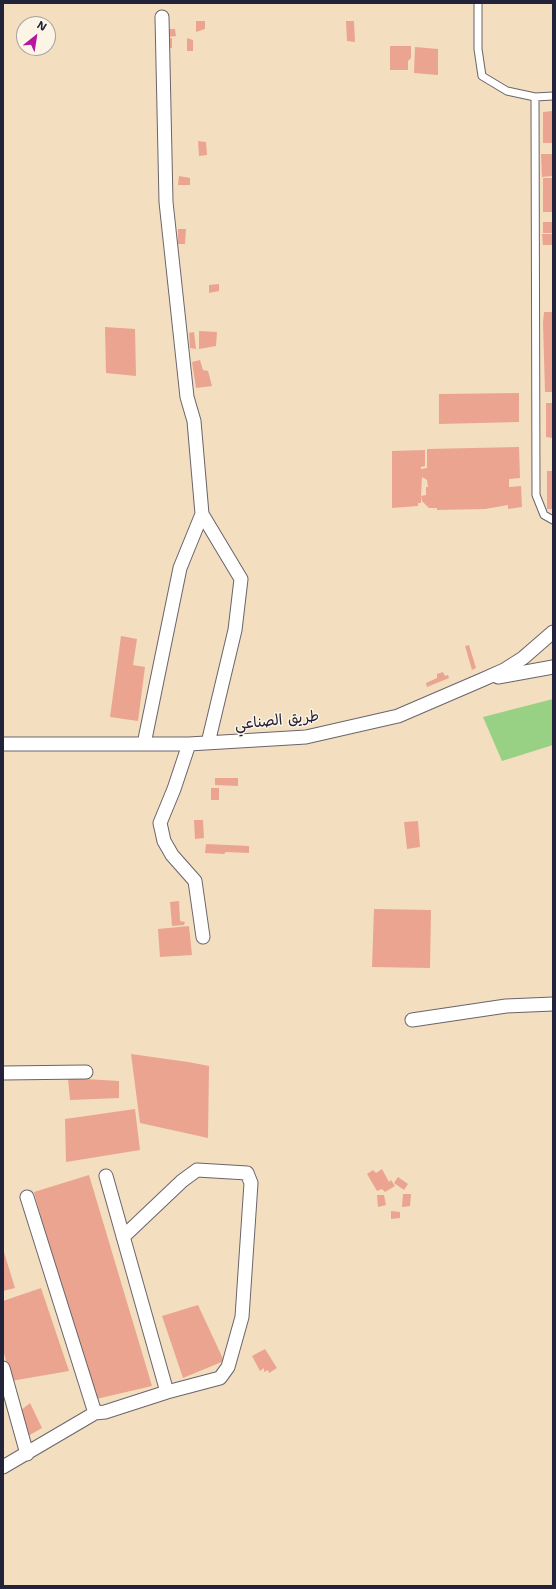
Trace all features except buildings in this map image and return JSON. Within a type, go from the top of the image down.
[{"type":"street","points":[[162,18],[166,202],[187,397],[194,421],[202,514],[241,579],[235,630],[208,743]]},
{"type":"street","points":[[144,744],[180,568],[202,514]]},
{"type":"street","name":"طريق الصناعي","points":[[3,744],[189,744],[306,737],[398,716],[484,680],[523,658],[553,632]]},
{"type":"street","points":[[484,680],[553,667]]},
{"type":"street","points":[[189,744],[174,789],[160,823],[164,841],[172,855],[195,881],[203,937]]},
{"type":"street","points":[[412,1020],[506,1006],[553,1004]]},
{"type":"street","points":[[3,1072],[86,1072]]},
{"type":"street","points":[[3,1467],[95,1413],[105,1412],[167,1392],[220,1378],[228,1367],[242,1317],[251,1183],[247,1173],[198,1170],[182,1181],[123,1237]]},
{"type":"street","points":[[106,1176],[167,1392]]},
{"type":"street","points":[[27,1197],[95,1413]]},
{"type":"street","points":[[3,1368],[27,1454]]},
{"type":"lane","points":[[478,3],[478,49],[482,76],[507,91],[535,97],[553,96]]},
{"type":"lane","points":[[535,97],[536,495],[544,514],[553,520]]},
{"type":"green space","points":[[553,699],[553,745],[502,761],[483,717]]}]
